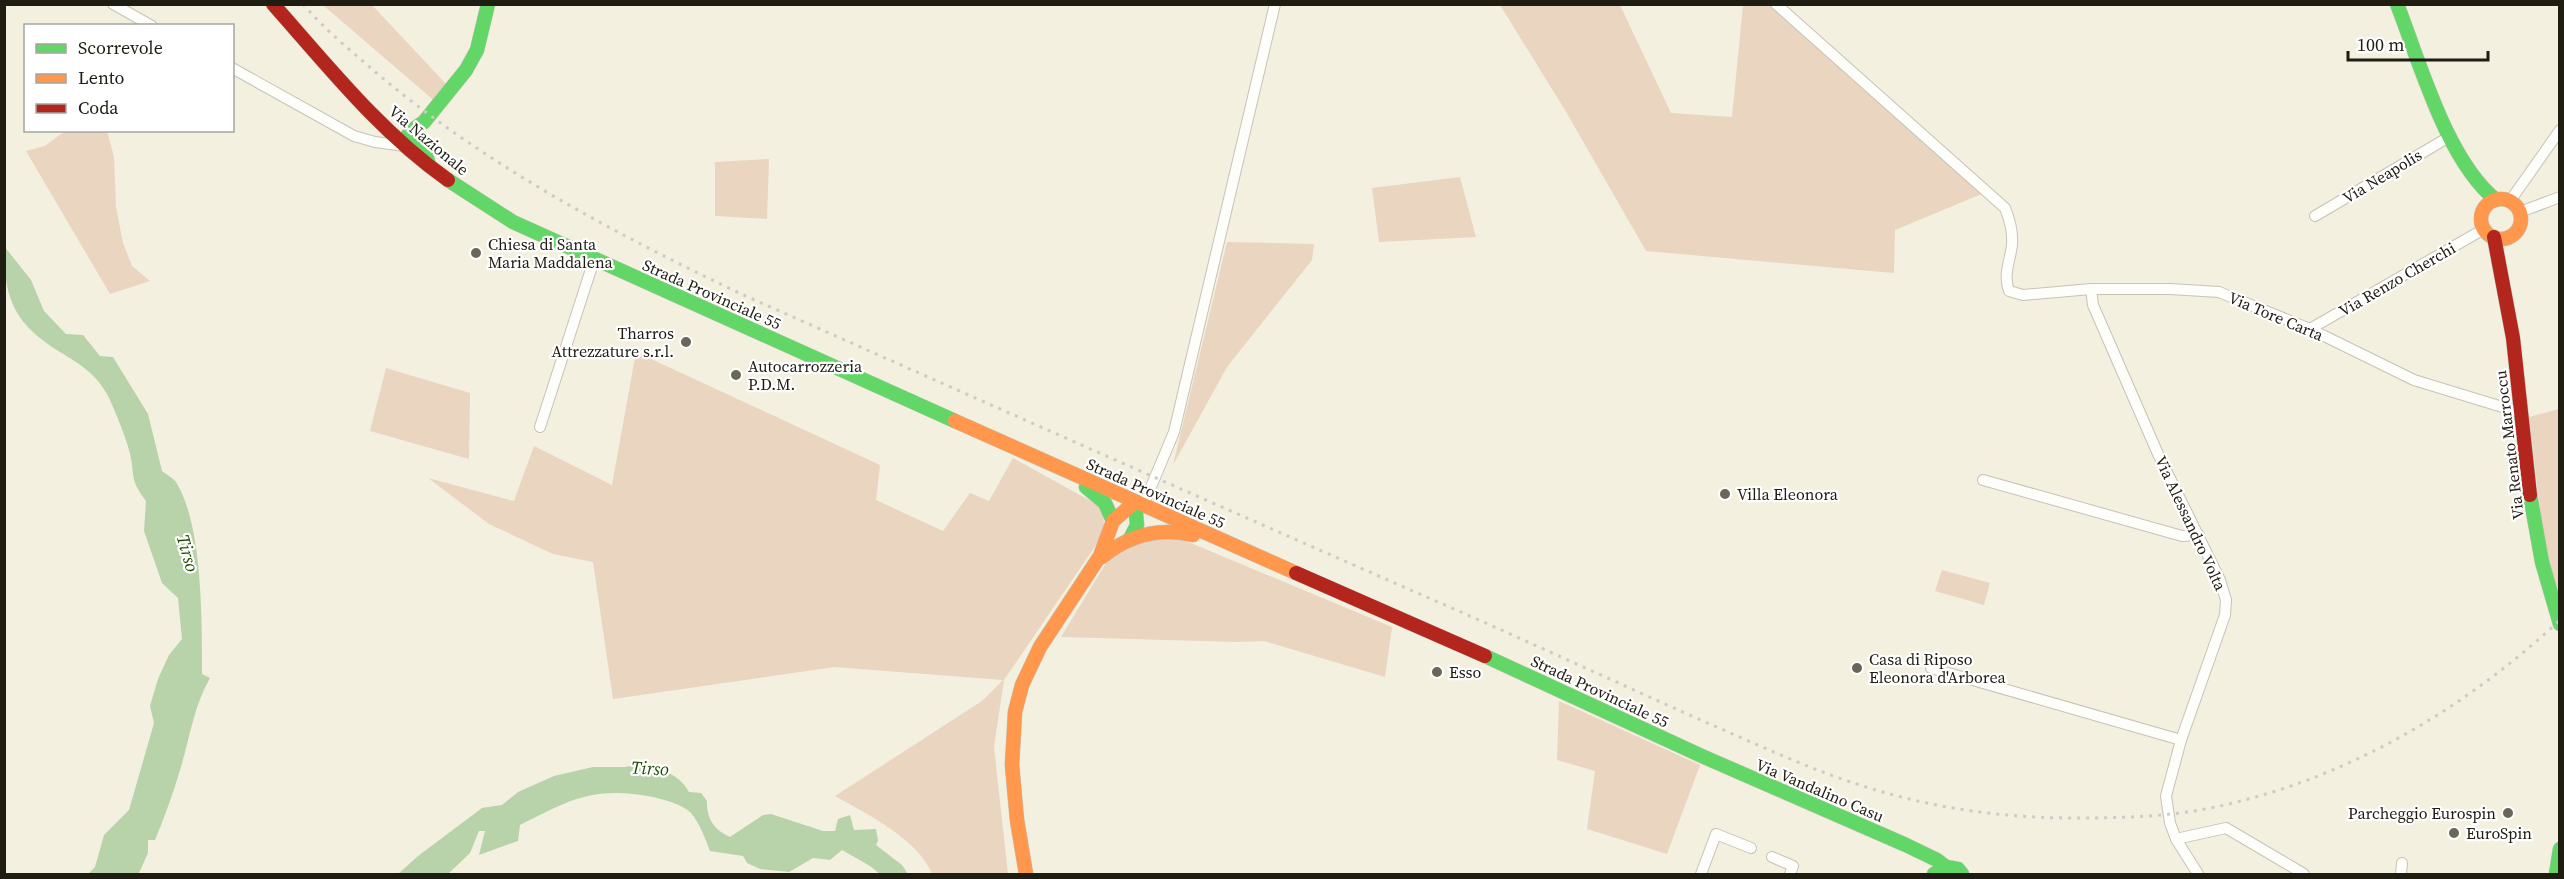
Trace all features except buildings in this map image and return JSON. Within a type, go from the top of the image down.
[{"type":"main road","name":"Via Nazionale","points":[[273,4],[356,98],[405,146],[473,198],[513,222],[594,260]]},
{"type":"main road","points":[[405,146],[412,145],[415,135],[424,122],[466,70],[477,50],[488,4]]},
{"type":"main road","points":[[2397,4],[2449,137],[2480,187],[2497,203],[2520,212],[2521,219],[2517,231],[2495,235],[2481,216],[2497,203]]},
{"type":"main road","points":[[356,98],[380,111],[396,128],[415,135],[431,166]]},
{"type":"main road","name":"Via Renato Marroccu","points":[[2495,235],[2522,413],[2537,546],[2547,591],[2559,623]]},
{"type":"main road","name":"Strada Provinciale 55","points":[[594,260],[834,365],[1704,757]]},
{"type":"main road","points":[[1026,874],[1012,793],[1011,755],[1015,709],[1034,657],[1094,564],[1112,531],[1113,521],[1110,510],[1100,497],[1065,471]]},
{"type":"main road","points":[[1113,521],[1139,504]]},
{"type":"main road","points":[[1130,539],[1137,525],[1139,504]]},
{"type":"main road","points":[[1094,564],[1116,546],[1156,531],[1182,532],[1237,547]]},
{"type":"main road","name":"Via Vandalino Casu","points":[[1704,757],[1922,853],[1938,872]]},
{"type":"main road","points":[[2556,874],[2559,849]]},
{"type":"main road","points":[[1938,872],[1958,870],[1964,874]]},
{"type":"street","points":[[113,4],[148,24]]},
{"type":"street","points":[[1139,504],[1174,432],[1275,4]]},
{"type":"street","name":"Via Tore Carta","points":[[1776,4],[2005,208],[2012,230],[2006,282],[2009,291],[2016,294],[2091,289],[2170,289],[2218,292],[2310,329],[2414,380],[2522,413]]},
{"type":"street","points":[[234,69],[354,136],[375,142],[405,146]]},
{"type":"street","points":[[2497,203],[2559,130]]},
{"type":"street","name":"Via Neapolis","points":[[2315,216],[2449,137]]},
{"type":"street","points":[[2520,212],[2559,197]]},
{"type":"street","name":"Via Renzo Cherchi","points":[[2310,329],[2495,235]]},
{"type":"street","points":[[540,427],[594,260]]},
{"type":"street","name":"Via Alessandro Volta","points":[[2091,289],[2093,305],[2149,433],[2220,580],[2226,600],[2225,615],[2181,740],[2166,796],[2167,814],[2174,835],[2198,874]]},
{"type":"street","points":[[1983,480],[2182,536],[2199,535]]},
{"type":"street","points":[[1931,669],[2181,740]]},
{"type":"street","points":[[2174,835],[2226,828],[2303,874]]},
{"type":"street","points":[[1701,874],[1716,834],[1751,848]]},
{"type":"street","points":[[1772,857],[1793,866],[1790,874]]},
{"type":"street","points":[[2401,874],[2402,863]]},
{"type":"shaded area","points":[[323,5],[372,5],[446,84],[437,103]]},
{"type":"shaded area","points":[[1500,5],[1620,5],[1671,113],[1732,117],[1743,5],[1770,5],[1978,185],[1984,193],[1895,230],[1894,273],[1646,251],[1565,110]]},
{"type":"shaded area","points":[[64,132],[107,132],[114,157],[116,207],[123,243],[132,266],[150,281],[110,294],[26,151],[45,146]]},
{"type":"shaded area","points":[[769,159],[767,219],[715,216],[715,162]]},
{"type":"shaded area","points":[[1460,177],[1476,237],[1379,242],[1372,188]]},
{"type":"shaded area","points":[[1227,242],[1314,244],[1312,260],[1227,367],[1173,465]]},
{"type":"shaded area","points":[[636,352],[880,465],[876,500],[943,531],[970,493],[989,501],[1013,458],[1098,505],[1104,525],[1096,545],[1004,680],[994,747],[1008,874],[932,874],[925,861],[904,839],[876,819],[835,796],[982,701],[1003,680],[834,667],[613,699],[593,562],[553,554],[489,524],[428,478],[514,501],[534,446],[612,485]]},
{"type":"shaded area","points":[[386,368],[470,393],[469,459],[370,431]]},
{"type":"shaded area","points":[[2559,409],[2559,590],[2547,568],[2529,417]]},
{"type":"shaded area","points":[[1161,537],[1186,541],[1392,627],[1385,677],[1264,641],[1061,637],[1109,558],[1134,545]]},
{"type":"shaded area","points":[[1942,570],[1990,583],[1984,605],[1935,591]]},
{"type":"shaded area","points":[[1559,701],[1700,765],[1667,854],[1587,829],[1595,771],[1557,760]]},
{"type":"water","name":"Tirso","points":[[4,246],[31,280],[44,311],[66,334],[83,335],[100,356],[113,357],[148,414],[162,471],[176,482],[185,501],[191,523],[199,575],[202,674],[210,678],[196,712],[165,815],[155,840],[148,840],[148,853],[139,873],[136,874],[88,874],[95,867],[104,835],[129,810],[154,723],[150,706],[158,679],[169,655],[182,639],[178,598],[162,583],[144,531],[146,501],[135,481],[128,445],[109,399],[92,374],[31,331],[14,308],[6,280]]},
{"type":"water","name":"Tirso","points":[[640,764],[674,776],[689,792],[701,793],[707,801],[712,823],[730,837],[763,815],[771,814],[823,831],[835,831],[838,819],[850,815],[854,830],[876,829],[878,841],[876,845],[902,865],[908,874],[880,874],[842,850],[830,860],[813,858],[789,872],[760,869],[747,863],[743,856],[710,851],[697,822],[683,807],[653,797],[614,793],[583,797],[554,808],[520,825],[518,841],[479,855],[485,831],[479,831],[470,853],[448,874],[398,874],[482,808],[502,805],[518,792],[554,776],[593,767],[625,767]]},
{"type":"railway","points":[[303,4],[328,30],[415,104],[503,165],[595,220],[739,293],[1785,757],[1886,793],[1940,806],[1993,814],[2048,818],[2165,815],[2245,800],[2344,765],[2391,742],[2436,716],[2479,687],[2560,620]]},
{"type":"traffic: fast","points":[[405,146],[405,139],[411,131],[424,122],[466,70],[477,50],[488,4]]},
{"type":"traffic: fast","points":[[2397,4],[2449,136],[2479,183],[2496,200]]},
{"type":"traffic: fast","points":[[418,139],[428,161]]},
{"type":"traffic: fast","points":[[448,180],[513,222],[955,421]]},
{"type":"traffic: fast","points":[[1086,487],[1105,503],[1113,521]]},
{"type":"traffic: fast","points":[[2530,495],[2542,562],[2560,624]]},
{"type":"traffic: fast","points":[[1130,539],[1137,525],[1135,502]]},
{"type":"traffic: fast","points":[[1485,656],[1704,757],[1906,845],[1946,867]]},
{"type":"traffic: fast","points":[[2556,874],[2560,849]]},
{"type":"traffic: fast","points":[[1934,874],[1946,867],[1958,869],[1962,874]]},
{"type":"traffic: slow","points":[[2501,199],[2515,205],[2521,219],[2515,233],[2501,239],[2487,233],[2481,219],[2487,205],[2501,199]]},
{"type":"traffic: slow","points":[[955,421],[1296,573]]},
{"type":"traffic: slow","points":[[1026,874],[1017,820],[1012,765],[1015,712],[1022,685],[1040,647],[1100,556],[1113,521],[1135,502]]},
{"type":"traffic: slow","points":[[1102,557],[1123,543],[1145,535],[1168,532],[1193,535]]},
{"type":"traffic: jam","points":[[273,4],[377,120],[448,180]]},
{"type":"traffic: jam","points":[[2494,237],[2513,338],[2530,495]]},
{"type":"traffic: jam","points":[[1296,573],[1485,656]]},
{"type":"place","name":"Chiesa di Santa Maria Maddalena","points":[[476,253]]},
{"type":"place","name":"Tharros Attrezzature s.r.l.","points":[[686,342]]},
{"type":"place","name":"Autocarrozzeria P.D.M.","points":[[736,375]]},
{"type":"place","name":"Villa Eleonora","points":[[1725,494]]},
{"type":"place","name":"Casa di Riposo Eleonora d'Arborea","points":[[1857,668]]},
{"type":"place","name":"Esso","points":[[1437,672]]},
{"type":"place","name":"Parcheggio Eurospin","points":[[2508,813]]},
{"type":"place","name":"EuroSpin","points":[[2454,833]]}]
